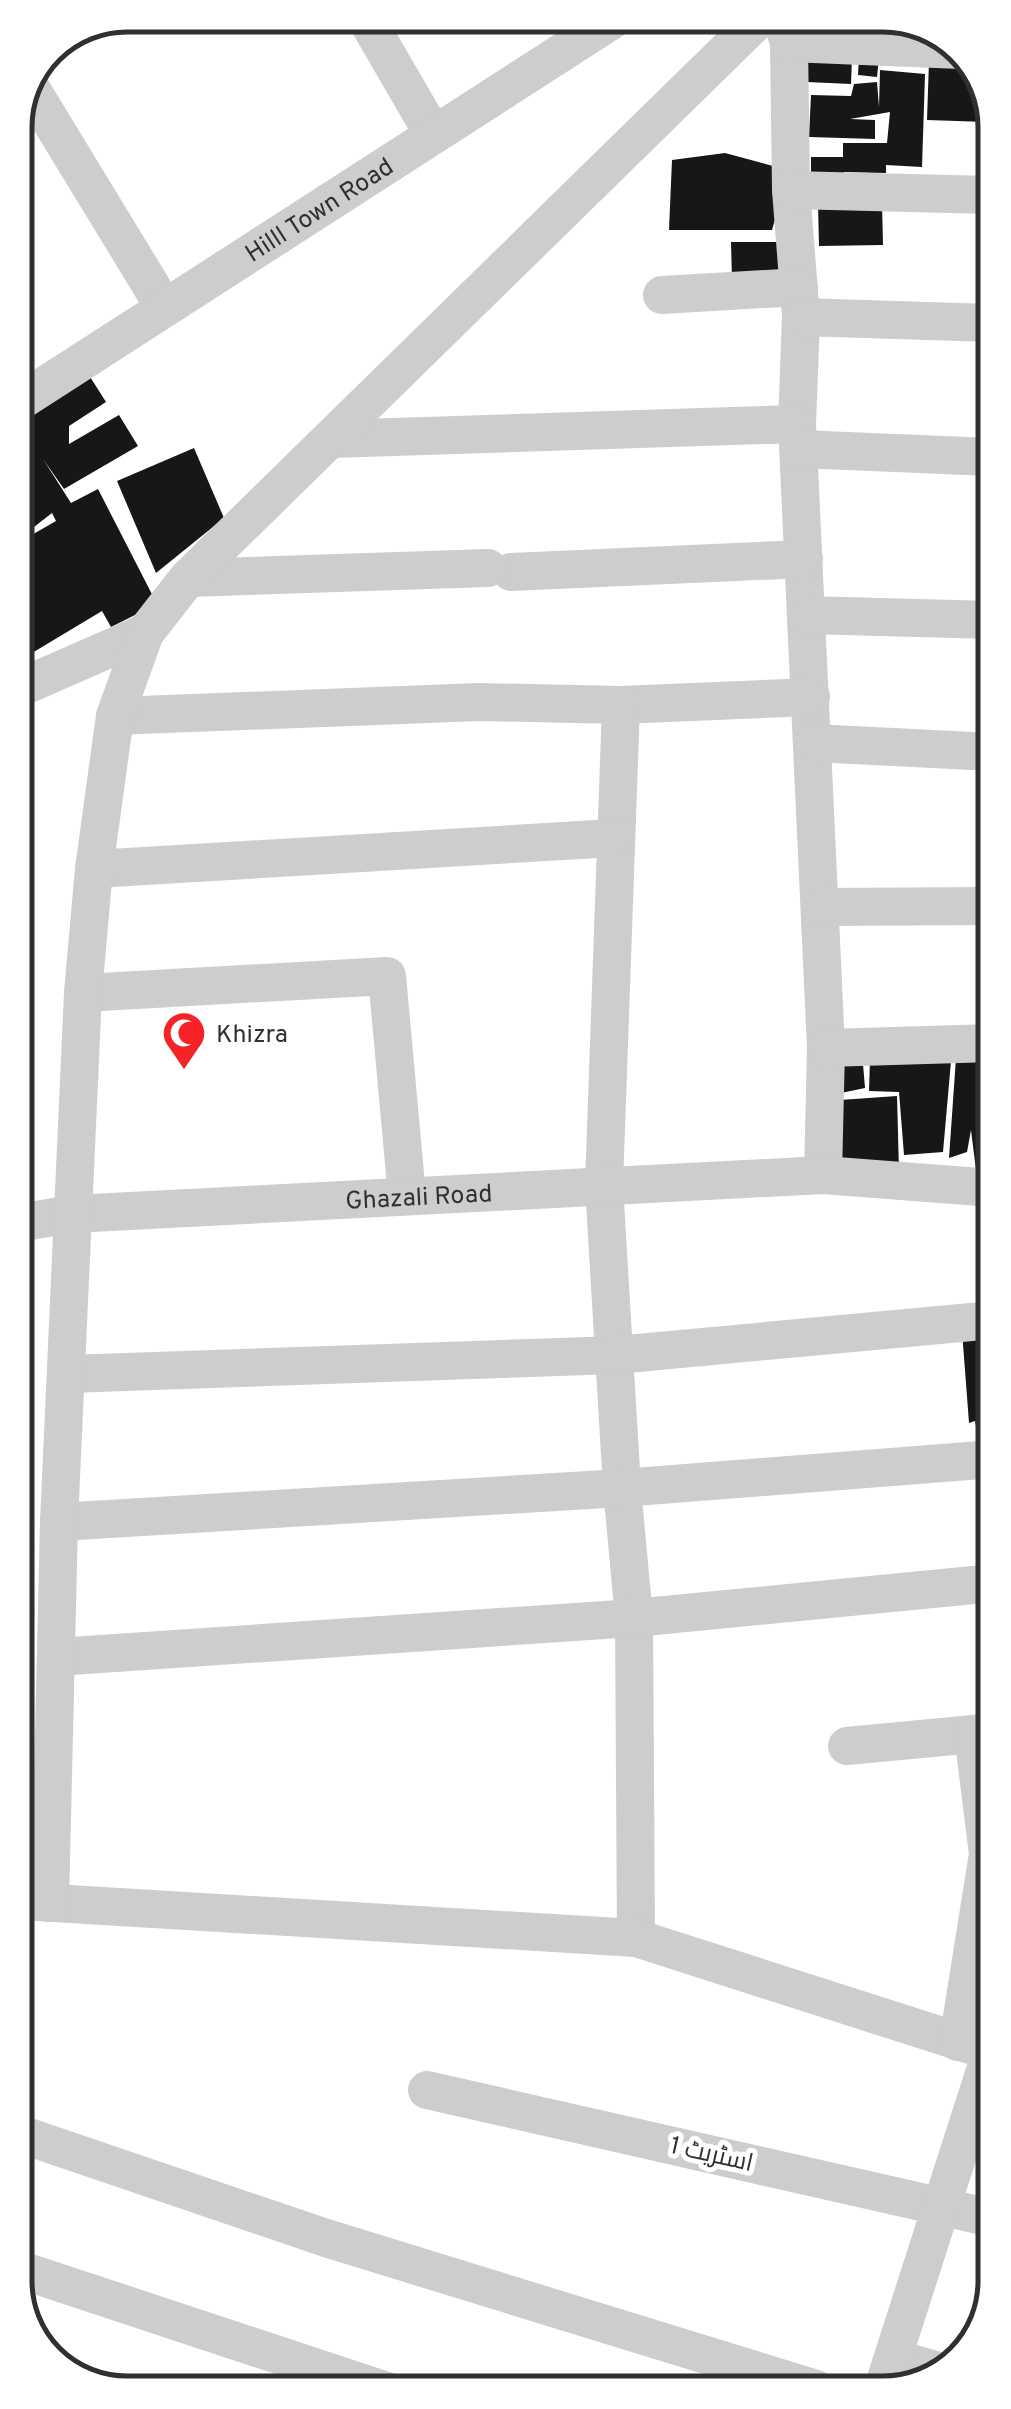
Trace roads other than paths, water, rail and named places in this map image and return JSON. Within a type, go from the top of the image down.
[{"type":"street","points":[[374,32],[432,134]]},
{"type":"street","name":"Hilll Town Road","points":[[33,382],[164,307],[592,33]]},
{"type":"street","points":[[745,33],[188,578],[145,633],[115,716],[82,992],[56,1658],[35,1902],[636,1938],[978,2048]]},
{"type":"street","points":[[823,1175],[826,1048],[798,436],[800,302],[791,190],[792,34],[933,47]]},
{"type":"street","points":[[37,99],[164,307]]},
{"type":"street","points":[[791,190],[978,195]]},
{"type":"street","points":[[662,295],[800,302],[978,322]]},
{"type":"street","points":[[331,440],[798,436],[978,456]]},
{"type":"street","points":[[188,578],[804,559]]},
{"type":"street","points":[[806,615],[978,620]]},
{"type":"street","points":[[33,682],[145,633]]},
{"type":"street","points":[[115,716],[479,702],[621,705],[811,697]]},
{"type":"street","points":[[621,705],[604,1184],[622,1488],[634,1618],[636,1938]]},
{"type":"street","points":[[814,743],[978,751]]},
{"type":"street","points":[[94,869],[614,838]]},
{"type":"street","points":[[820,908],[978,906]]},
{"type":"street","points":[[82,992],[388,976],[407,1196]]},
{"type":"street","points":[[826,1048],[978,1043]]},
{"type":"street","name":"Ghazali Road","points":[[32,1221],[72,1214],[823,1175],[978,1187]]},
{"type":"street","points":[[68,1374],[616,1354],[978,1321]]},
{"type":"street","points":[[59,1522],[622,1488],[978,1461]]},
{"type":"street","points":[[56,1658],[634,1618],[978,1585]]},
{"type":"street","points":[[847,1746],[978,1734]]},
{"type":"street","points":[[888,2373],[942,2204],[978,2061]]},
{"type":"street","name":"اسٹریٹ 1","points":[[427,2090],[978,2214]]},
{"type":"street","points":[[32,2138],[326,2238],[774,2376]]},
{"type":"street","points":[[32,2274],[342,2376]]},
{"type":"place","name":"Khizra","points":[[184,1071]]}]
